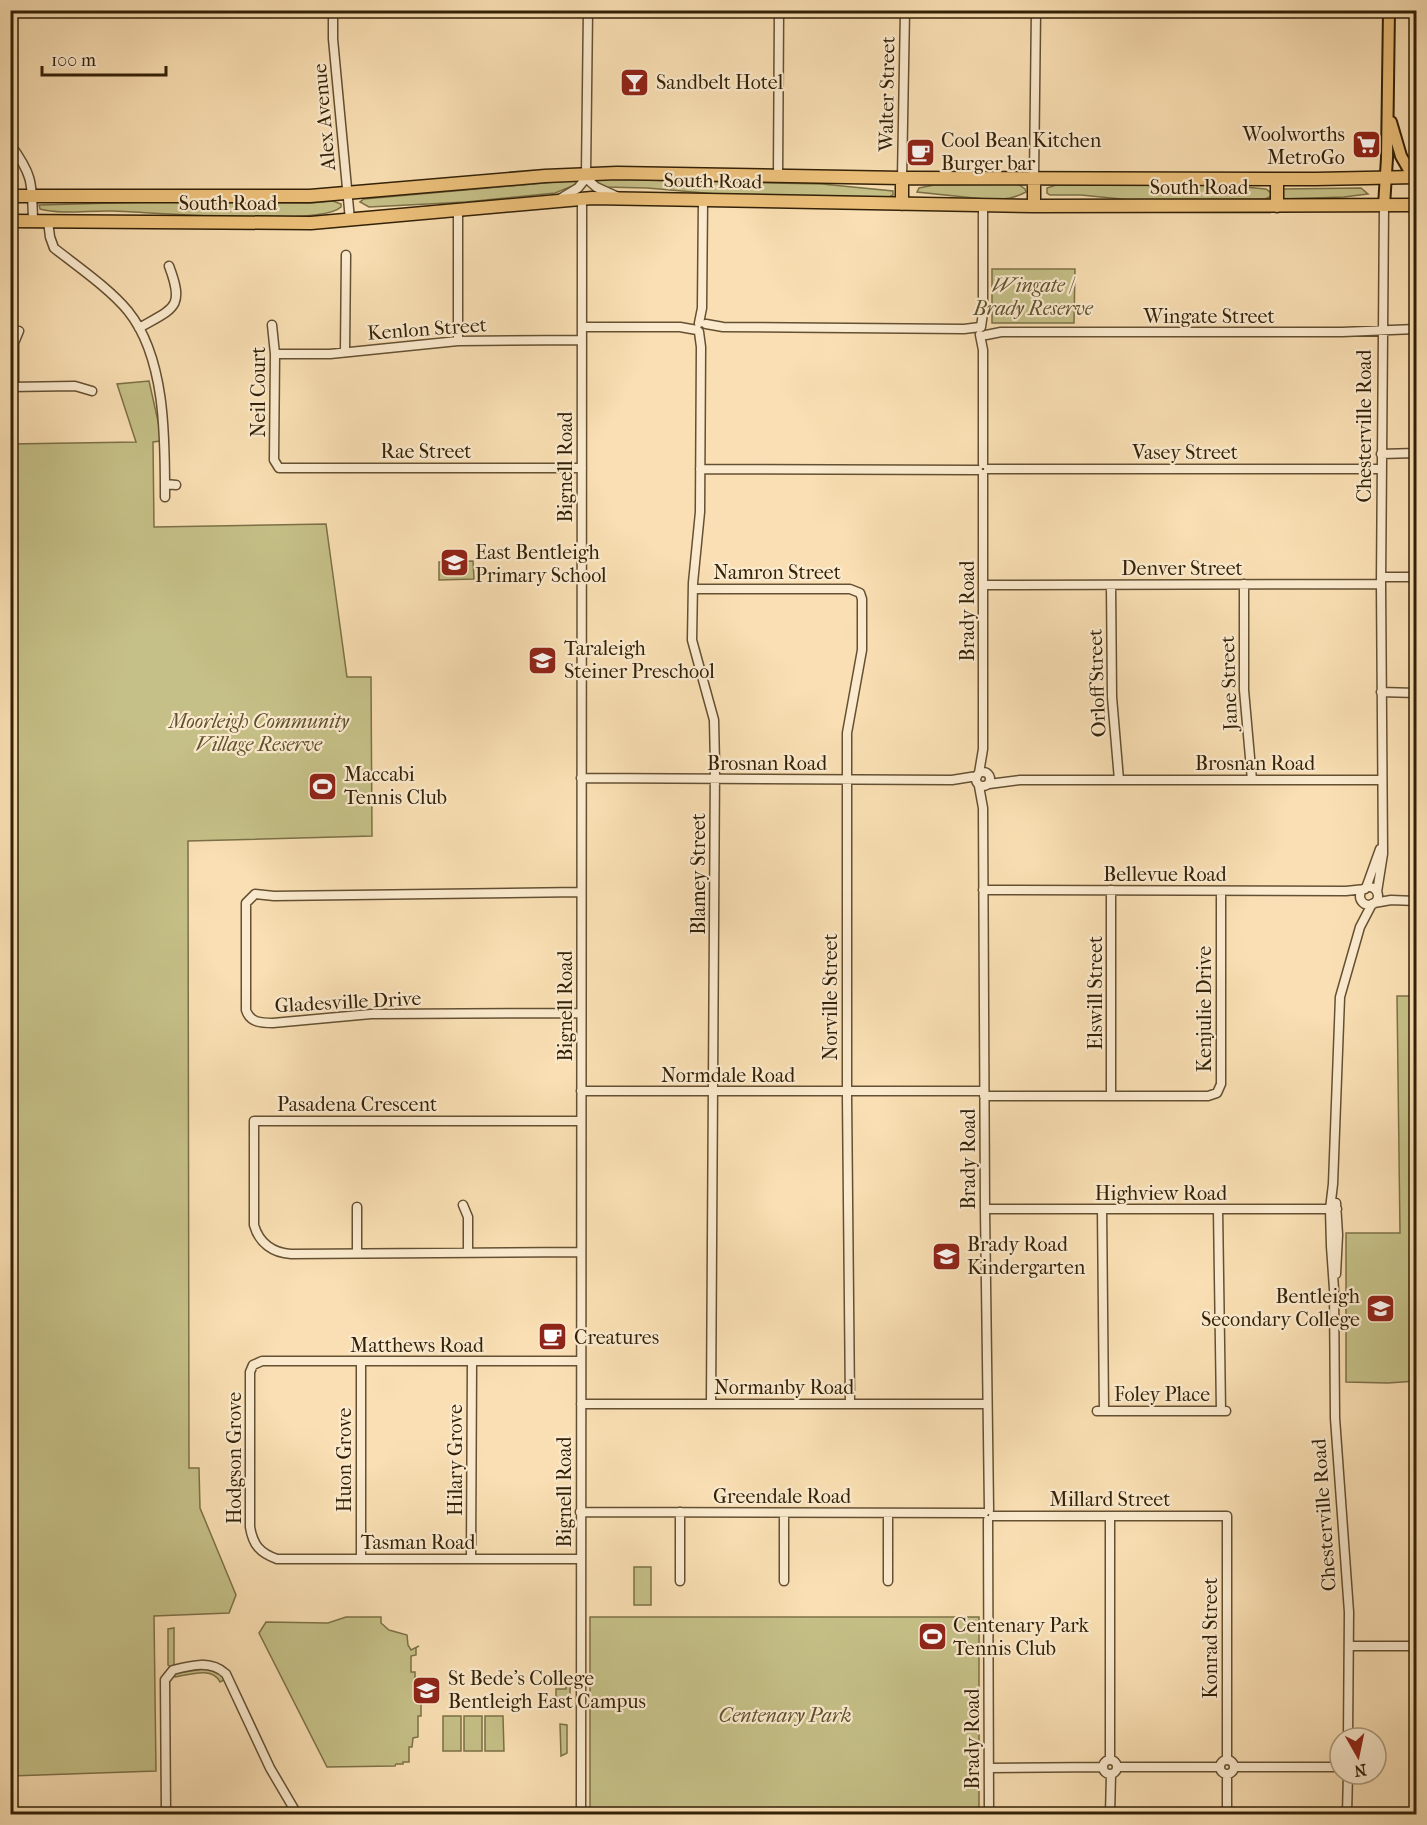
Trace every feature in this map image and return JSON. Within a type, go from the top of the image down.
[{"type":"highway","name":"South Road","points":[[10,196],[302,196],[586,176],[1277,179],[1415,177]]},
{"type":"highway","points":[[902,178],[902,204]]},
{"type":"highway","points":[[1034,178],[1034,206]]},
{"type":"highway","points":[[1277,179],[1277,206]]},
{"type":"highway","name":"South Road","points":[[10,221],[271,223],[350,220],[582,198],[1034,206],[1416,205]]},
{"type":"main road","name":"Chesterville Road","points":[[1384,206],[1389,10]]},
{"type":"main road","points":[[1387,110],[1401,156],[1415,177]]},
{"type":"street","name":"Alex Avenue","points":[[333,10],[333,39],[350,220]]},
{"type":"street","points":[[558,200],[578,188],[586,176],[588,10]]},
{"type":"street","points":[[778,177],[779,10]]},
{"type":"street","name":"Walter Street","points":[[902,178],[905,10]]},
{"type":"street","points":[[1034,178],[1036,10]]},
{"type":"street","points":[[10,144],[29,172],[33,221]]},
{"type":"street","points":[[586,176],[596,187],[621,198]]},
{"type":"street","name":"Bignell Road","points":[[580,1815],[582,198]]},
{"type":"street","name":"Blamey Street","points":[[703,200],[700,512],[693,589],[692,640],[714,720],[711,1404]]},
{"type":"street","name":"Brady Road","points":[[983,205],[983,890],[989,1815]]},
{"type":"street","name":"Chesterville Road","points":[[1377,893],[1383,862],[1381,454],[1384,206]]},
{"type":"street","points":[[458,210],[458,340]]},
{"type":"street","points":[[48,221],[54,248],[119,302],[139,328],[152,356],[164,429],[165,497]]},
{"type":"street","points":[[345,352],[346,255]]},
{"type":"street","points":[[139,328],[169,311],[177,300],[177,286],[169,266]]},
{"type":"street","name":"Neil Court","points":[[272,325],[275,354],[274,460]]},
{"type":"street","name":"Wingate Street","points":[[582,327],[964,329],[1001,332],[1416,329]]},
{"type":"street","points":[[19,331],[14,343],[12,387],[75,386],[92,391]]},
{"type":"street","name":"Kenlon Street","points":[[275,354],[345,352],[458,340],[582,340]]},
{"type":"street","points":[[1381,454],[1416,453]]},
{"type":"street","name":"Rae Street","points":[[274,460],[277,466],[283,468],[582,468]]},
{"type":"street","name":"Vasey Street","points":[[700,469],[1381,469]]},
{"type":"street","points":[[165,484],[176,485]]},
{"type":"street","name":"Denver Street","points":[[984,585],[1244,584],[1381,581],[1416,577]]},
{"type":"street","name":"Jane Street","points":[[1244,584],[1244,690],[1251,780]]},
{"type":"street","name":"Orloff Street","points":[[1112,585],[1112,687],[1119,780]]},
{"type":"street","name":"Namron Street","points":[[693,589],[850,589],[860,593]]},
{"type":"street","name":"Norville Street","points":[[850,1404],[847,723],[862,650],[860,593]]},
{"type":"street","points":[[1381,692],[1416,693]]},
{"type":"street","name":"Brosnan Road","points":[[581,778],[1382,780]]},
{"type":"street","name":"Chesterville Road","points":[[1365,889],[1382,843]]},
{"type":"street","points":[[1391,900],[1377,893],[1373,888],[1365,889],[1361,893],[1362,900],[1367,904],[1391,900],[1416,900]]},
{"type":"street","name":"Bellevue Road","points":[[983,890],[1346,891],[1365,889]]},
{"type":"street","name":"Elswill Street","points":[[1111,890],[1112,1095]]},
{"type":"street","name":"Kenjulie Drive","points":[[1112,1095],[1208,1096],[1217,1093],[1220,1089],[1221,891]]},
{"type":"street","name":"Bellevue Road","points":[[1346,891],[1362,900]]},
{"type":"street","name":"Gladesville Drive","points":[[581,892],[274,896],[255,894],[246,903],[246,1010],[256,1022],[273,1023],[371,1014],[581,1012]]},
{"type":"street","points":[[1373,904],[1377,899],[1377,893]]},
{"type":"street","name":"Chesterville Road","points":[[1348,1726],[1350,1612],[1335,1418],[1334,1289],[1338,1249],[1333,1184],[1340,997],[1360,927],[1362,900]]},
{"type":"street","name":"Chesterville Road","points":[[1360,927],[1373,904]]},
{"type":"street","name":"Normdale Road","points":[[581,1091],[847,1091],[1112,1095]]},
{"type":"street","name":"Pasadena Crescent","points":[[580,1252],[285,1253],[273,1250],[261,1239],[254,1219],[254,1121],[581,1121]]},
{"type":"street","points":[[464,1205],[468,1217],[468,1252]]},
{"type":"street","points":[[357,1207],[357,1253]]},
{"type":"street","name":"Highview Road","points":[[985,1209],[1334,1209]]},
{"type":"street","name":"Foley Place","points":[[1102,1209],[1101,1411],[1223,1411],[1218,1209]]},
{"type":"street","name":"Matthews Road","points":[[253,1365],[262,1361],[581,1361]]},
{"type":"street","name":"Huon Grove","points":[[361,1362],[361,1559]]},
{"type":"street","name":"Hilary Grove","points":[[471,1558],[472,1362]]},
{"type":"street","name":"Hodgson Grove","points":[[253,1365],[250,1372],[250,1527],[252,1540],[258,1549]]},
{"type":"street","name":"Normanby Road","points":[[581,1404],[987,1404]]},
{"type":"street","name":"Greendale Road","points":[[580,1512],[988,1515]]},
{"type":"street","points":[[680,1512],[680,1581]]},
{"type":"street","points":[[784,1513],[784,1581]]},
{"type":"street","points":[[888,1513],[888,1581]]},
{"type":"street","name":"Millard Street","points":[[988,1515],[1227,1516]]},
{"type":"street","points":[[1110,1516],[1110,1760]]},
{"type":"street","name":"Konrad Street","points":[[1227,1516],[1227,1760]]},
{"type":"street","name":"Tasman Road","points":[[258,1549],[265,1555],[277,1559],[580,1559]]},
{"type":"street","points":[[1349,1646],[1416,1646]]},
{"type":"street","points":[[166,1815],[165,1684],[169,1674],[176,1670],[209,1664],[218,1666],[226,1674],[270,1768],[297,1815]]},
{"type":"street","points":[[1103,1767],[1104,1763],[1110,1760],[1115,1761],[1118,1767]]},
{"type":"street","points":[[1227,1760],[1231,1761],[1234,1767],[1233,1772],[1227,1775],[1221,1772],[1220,1767],[1221,1763],[1227,1760]]},
{"type":"street","points":[[989,1768],[1103,1767]]},
{"type":"street","points":[[1103,1767],[1110,1775]]},
{"type":"street","points":[[1118,1767],[1220,1767]]},
{"type":"street","points":[[1110,1775],[1115,1773],[1118,1767]]},
{"type":"street","points":[[1234,1767],[1328,1767]]},
{"type":"street","points":[[1110,1775],[1110,1815]]},
{"type":"street","points":[[1227,1775],[1227,1815]]},
{"type":"street","points":[[1347,1815],[1348,1786]]},
{"type":"green space","points":[[595,179],[822,184],[893,191],[893,195],[887,198],[739,196],[606,187],[601,186]]},
{"type":"green space","points":[[578,180],[575,185],[555,193],[466,202],[369,207],[360,202],[364,199]]},
{"type":"green space","points":[[1018,184],[1026,192],[1006,199],[993,200],[917,192],[919,188],[934,185]]},
{"type":"green space","points":[[1211,184],[1266,189],[1274,195],[1265,199],[1131,200],[1047,193],[1047,188],[1056,185]]},
{"type":"green space","points":[[1361,188],[1368,194],[1282,199],[1281,191],[1283,189]]},
{"type":"green space","points":[[333,201],[341,204],[341,207],[327,213],[270,217],[113,211],[58,212],[40,209],[39,205],[151,202],[311,203]]},
{"type":"green space","name":"Wingate / Brady Reserve","points":[[992,269],[1075,269],[1074,323],[992,323]]},
{"type":"green space","name":"Moorleigh Community Village Reserve","points":[[149,381],[160,430],[160,441],[153,442],[154,527],[326,524],[347,677],[371,677],[372,836],[188,841],[189,1468],[199,1468],[200,1508],[236,1595],[229,1613],[154,1616],[156,1771],[11,1776],[10,444],[136,442],[117,384]]},
{"type":"green space","points":[[473,561],[474,579],[439,580],[439,562]]},
{"type":"green space","name":"Bentleigh Secondary College","points":[[1397,996],[1416,996],[1416,1381],[1346,1382],[1346,1233],[1400,1233]]},
{"type":"green space","points":[[634,1567],[651,1567],[651,1605],[634,1605]]},
{"type":"green space","points":[[346,1617],[381,1617],[381,1623],[389,1630],[407,1635],[411,1650],[419,1646],[416,1648],[416,1655],[411,1656],[411,1672],[415,1672],[415,1687],[421,1688],[421,1716],[418,1716],[418,1737],[413,1738],[412,1747],[409,1747],[409,1762],[395,1766],[327,1767],[259,1633],[266,1622],[328,1623]]},
{"type":"green space","name":"Centenary Park","points":[[590,1617],[979,1617],[979,1814],[590,1814]]},
{"type":"green space","points":[[174,1628],[174,1665],[171,1667],[168,1665],[168,1629]]},
{"type":"green space","points":[[211,1668],[221,1674],[224,1680],[220,1682],[212,1674],[206,1673],[175,1677],[173,1675],[177,1673]]},
{"type":"green space","points":[[570,1679],[570,1701],[556,1701],[556,1689],[566,1689],[566,1683]]},
{"type":"green space","points":[[443,1716],[461,1716],[461,1751],[443,1751]]},
{"type":"green space","points":[[464,1716],[482,1716],[482,1751],[464,1751]]},
{"type":"green space","points":[[485,1716],[503,1716],[504,1751],[485,1751]]},
{"type":"green space","points":[[560,1724],[567,1725],[567,1753],[561,1756]]},
{"type":"place","name":"Sandbelt Hotel","points":[[635,82]]},
{"type":"place","name":"Woolworths MetroGo","points":[[1366,145]]},
{"type":"place","name":"Cool Bean Kitchen Burger bar","points":[[920,152]]},
{"type":"place","name":"East Bentleigh Primary School","points":[[454,563]]},
{"type":"place","name":"Taraleigh Steiner Preschool","points":[[543,660]]},
{"type":"place","name":"Maccabi Tennis Club","points":[[323,786]]},
{"type":"place","name":"Brady Road Kindergarten","points":[[946,1256]]},
{"type":"place","name":"Bentleigh Secondary College","points":[[1381,1308]]},
{"type":"place","name":"Creatures","points":[[553,1337]]},
{"type":"place","name":"Centenary Park Tennis Club","points":[[932,1637]]},
{"type":"place","name":"St Bede's College Bentleigh East Campus","points":[[427,1690]]}]
